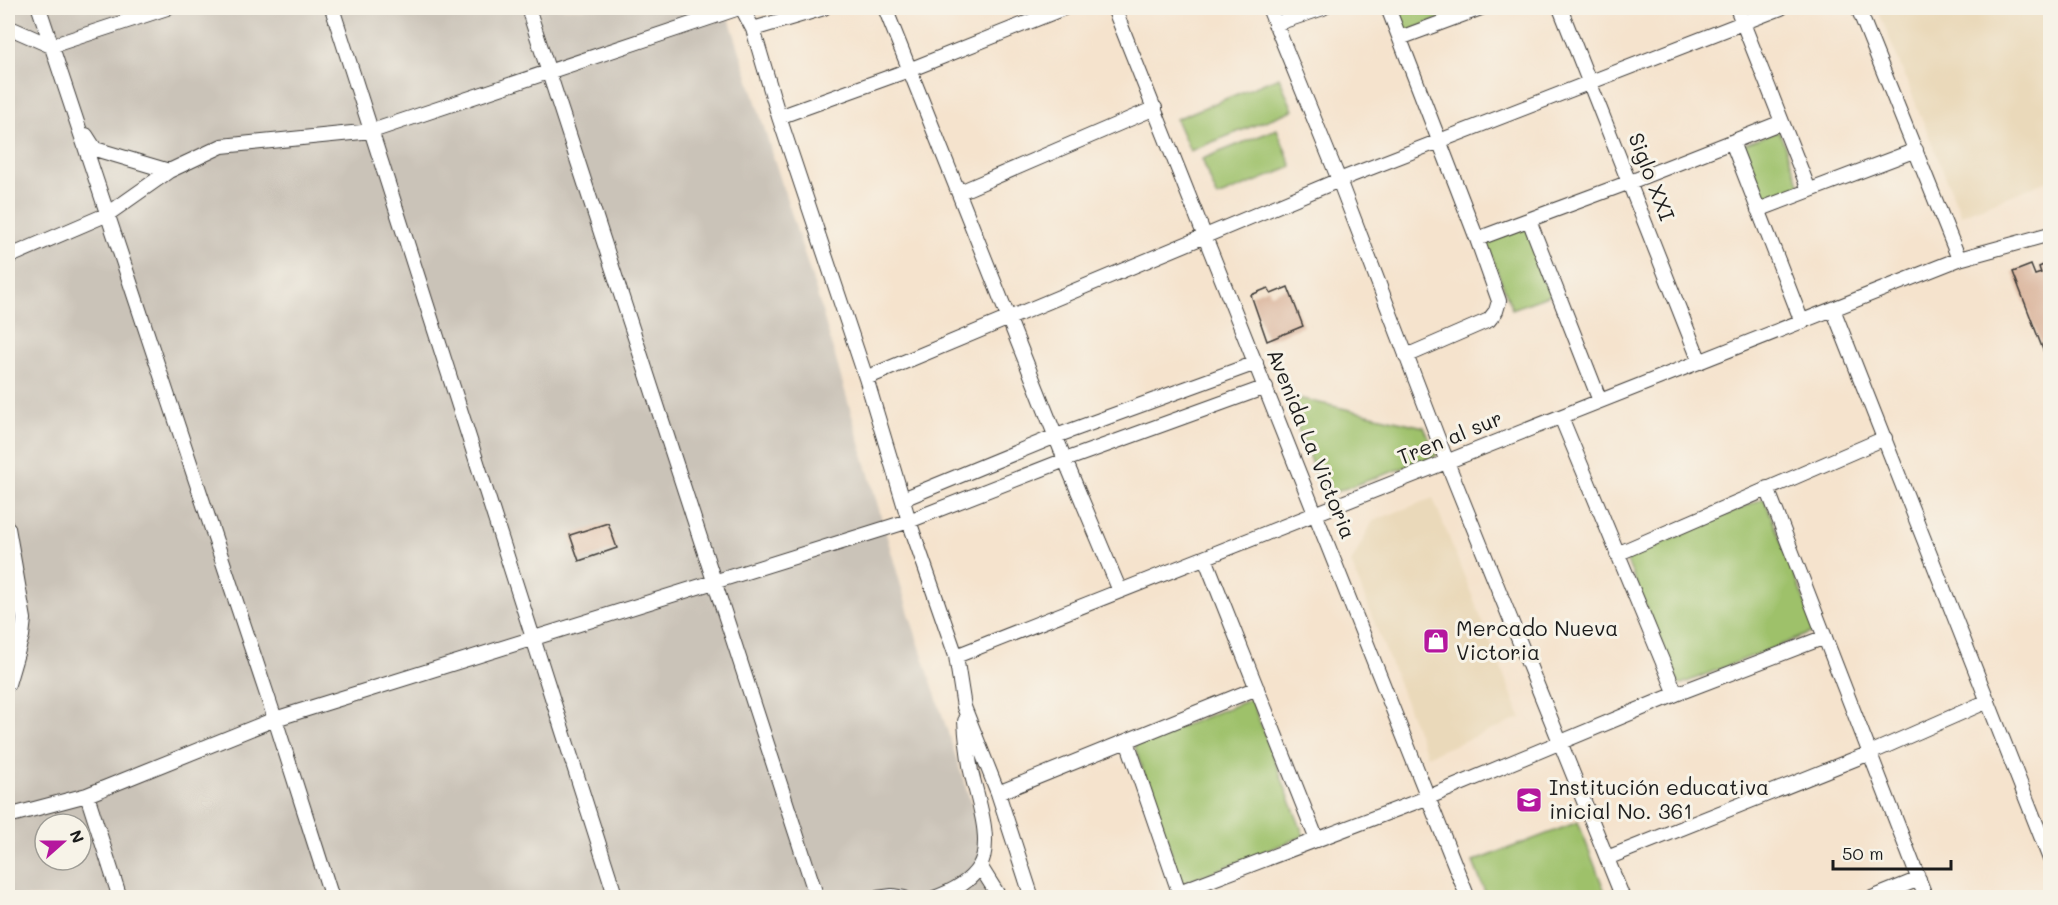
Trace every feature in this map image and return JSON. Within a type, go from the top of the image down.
[{"type":"street","points":[[39,8],[332,897]]},
{"type":"street","points":[[8,27],[51,46],[167,8]]},
{"type":"street","points":[[332,8],[616,897]]},
{"type":"street","points":[[528,8],[817,897]]},
{"type":"street","points":[[8,258],[108,214],[169,171],[222,146],[372,131],[741,8],[753,29],[779,117],[866,378],[909,521],[956,656],[964,706],[967,747],[984,828],[984,847],[980,866],[964,884],[934,897]]},
{"type":"street","points":[[753,29],[824,8]]},
{"type":"street","points":[[885,8],[1065,460],[1120,591]]},
{"type":"street","points":[[779,117],[909,70],[1064,8]]},
{"type":"street","name":"Avenida La Victoria","points":[[1113,8],[1155,108],[1468,897]]},
{"type":"street","points":[[1269,8],[1339,180],[1447,462],[1623,897]]},
{"type":"street","points":[[1275,24],[1323,8]]},
{"type":"street","points":[[1388,8],[1478,239],[1499,301],[1496,311],[1488,320],[1406,356]]},
{"type":"street","points":[[1441,8],[1446,21]]},
{"type":"street","points":[[1400,38],[1481,8]]},
{"type":"street","name":"Siglo XXI","points":[[1560,8],[1700,362]]},
{"type":"street","points":[[1737,8],[1809,190]]},
{"type":"street","points":[[866,378],[1339,180],[1781,8]]},
{"type":"street","points":[[1858,8],[1959,259]]},
{"type":"street","points":[[960,192],[1155,108]]},
{"type":"street","points":[[75,119],[95,149],[169,171]]},
{"type":"street","points":[[1478,239],[1782,122]]},
{"type":"street","points":[[1732,142],[1802,322]]},
{"type":"street","points":[[1758,210],[1916,150]]},
{"type":"street","points":[[1529,220],[1600,401]]},
{"type":"street","name":"Tren al sur","points":[[956,656],[1959,259],[2050,234]]},
{"type":"street","points":[[1833,309],[2050,859]]},
{"type":"street","points":[[903,499],[1056,436],[1256,363]]},
{"type":"street","points":[[8,816],[87,795],[275,719],[909,521],[1065,460],[1266,387]]},
{"type":"street","points":[[1561,417],[1676,694]]},
{"type":"street","points":[[1617,554],[1885,438]]},
{"type":"street","points":[[1767,488],[1926,897]]},
{"type":"street","points":[[8,528],[24,619],[22,636],[8,684]]},
{"type":"street","points":[[1205,558],[1317,840]]},
{"type":"street","points":[[1127,741],[1180,895],[1429,797],[1676,694],[1825,637]]},
{"type":"street","points":[[998,793],[1257,688]]},
{"type":"street","points":[[1607,858],[1870,753],[1988,701]]},
{"type":"street","points":[[964,706],[998,793],[1032,897]]},
{"type":"street","points":[[87,795],[120,897]]},
{"type":"street","points":[[980,866],[1000,897]]},
{"type":"street","points":[[1872,897],[1919,879]]},
{"type":"street","points":[[877,897],[904,897]]},
{"type":"shaded area","points":[[8,8],[726,8],[817,294],[910,617],[1002,897],[8,897]]},
{"type":"shaded area","points":[[1877,8],[2050,8],[2050,180],[1961,215]]},
{"type":"shaded area","name":"Mercado Nueva Victoria","points":[[1433,498],[1521,718],[1427,756],[1351,563],[1373,521]]},
{"type":"green space","points":[[1392,8],[1436,8],[1441,18],[1402,34]]},
{"type":"green space","points":[[1279,77],[1293,110],[1190,151],[1176,119]]},
{"type":"green space","points":[[1277,129],[1292,167],[1217,197],[1202,159]]},
{"type":"green space","points":[[1779,131],[1801,188],[1761,204],[1739,146]]},
{"type":"green space","points":[[1526,225],[1553,294],[1512,309],[1486,242]]},
{"type":"green space","points":[[1285,395],[1424,427],[1437,456],[1324,496]]},
{"type":"green space","points":[[1764,498],[1816,631],[1679,685],[1626,559]]},
{"type":"green space","points":[[1251,699],[1304,836],[1182,884],[1134,745]]},
{"type":"green space","points":[[1578,822],[1607,897],[1487,897],[1473,862]]},
{"type":"building","points":[[2050,262],[2050,368],[2013,272],[2031,265],[2035,275],[2041,273],[2039,267]]},
{"type":"building","points":[[1288,287],[1303,326],[1267,341],[1251,295],[1268,288],[1271,294]]},
{"type":"building","points":[[608,523],[617,548],[579,561],[570,535]]},
{"type":"place","name":"Mercado Nueva Victoria","points":[[1436,641]]},
{"type":"place","name":"Institución educativa inicial No. 361","points":[[1529,800]]}]
